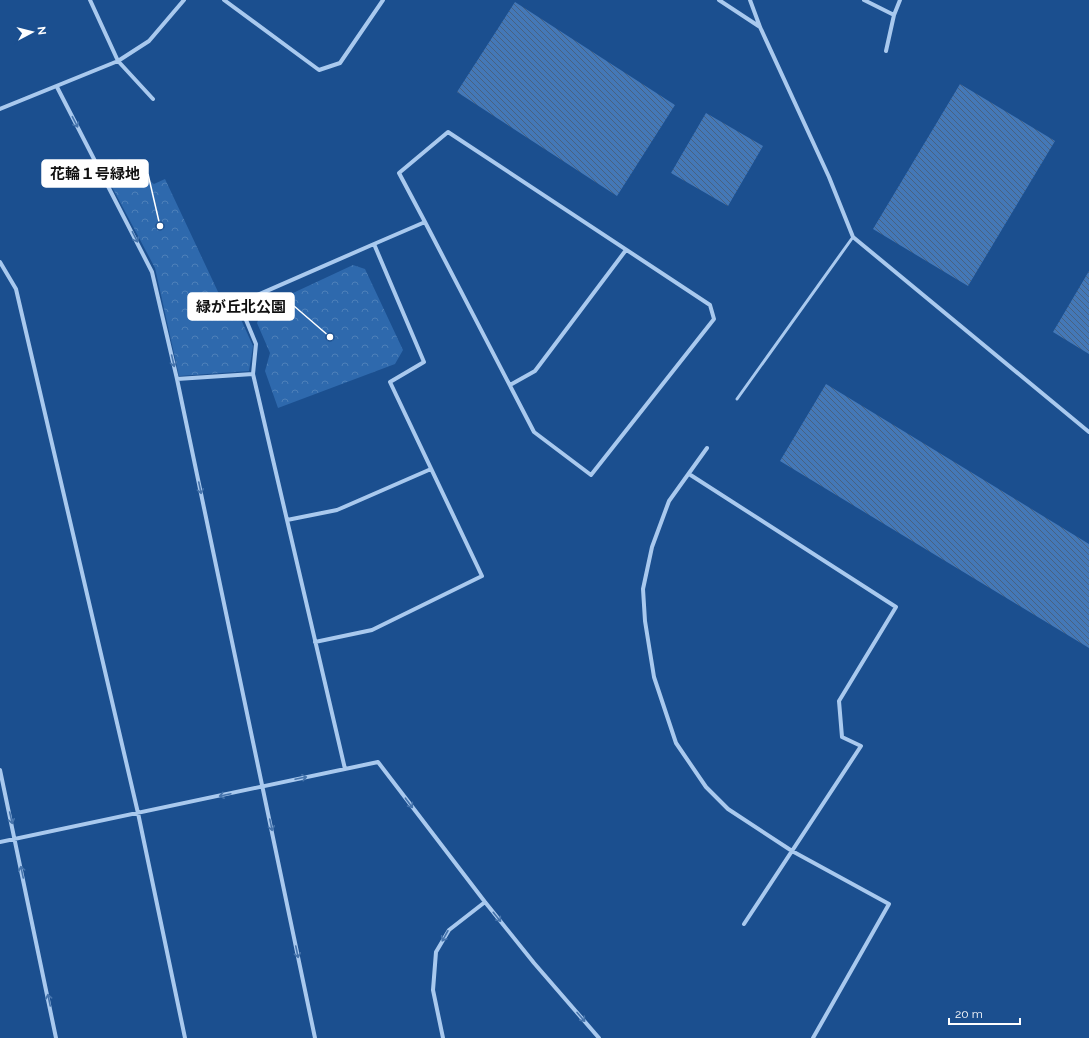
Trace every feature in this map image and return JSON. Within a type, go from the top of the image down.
[{"type":"street","points":[[90,0],[118,61],[153,99]]},
{"type":"street","points":[[0,110],[118,61],[149,41],[184,0]]},
{"type":"street","points":[[224,0],[319,70],[340,63],[383,0]]},
{"type":"street","points":[[719,0],[760,27]]},
{"type":"street","points":[[750,0],[760,27],[829,178],[853,237],[1089,432]]},
{"type":"street","points":[[864,0],[894,14]]},
{"type":"street","points":[[886,51],[894,14],[900,0]]},
{"type":"street","points":[[57,87],[152,272],[177,379],[315,1038]]},
{"type":"street","points":[[448,132],[710,305],[714,319],[591,476],[534,432],[426,222],[399,173],[448,132]]},
{"type":"street","points":[[345,769],[253,374],[256,344],[239,303],[426,222]]},
{"type":"street","points":[[315,642],[372,630],[482,576],[390,382],[424,362],[374,244]]},
{"type":"street","points":[[510,384],[536,371],[626,250]]},
{"type":"street","points":[[0,262],[16,289],[138,813],[185,1038]]},
{"type":"street","points":[[177,379],[253,374]]},
{"type":"street","points":[[708,448],[668,501],[652,547],[643,590],[645,621],[654,677],[676,743],[706,787],[728,809],[792,851],[890,904],[813,1038]]},
{"type":"street","points":[[287,520],[338,510],[431,469]]},
{"type":"street","points":[[689,474],[896,607],[839,701],[842,737],[861,746],[744,924]]},
{"type":"street","points":[[0,842],[378,762],[485,902],[534,963],[599,1038]]},
{"type":"street","points":[[0,770],[56,1038]]},
{"type":"street","points":[[443,1038],[433,990],[436,952],[449,930],[485,902]]},
{"type":"lane","points":[[737,399],[853,237]]},
{"type":"green space","points":[[119,159],[154,184],[165,179],[219,294],[234,304],[253,346],[249,371],[179,376],[155,268],[103,170]]},
{"type":"green space","points":[[353,265],[365,269],[403,350],[395,364],[278,408],[265,371],[270,353],[257,323],[263,307]]},
{"type":"building","points":[[515,2],[675,105],[617,196],[457,92]]},
{"type":"building","points":[[960,84],[1055,141],[968,286],[873,229]]},
{"type":"building","points":[[706,113],[763,146],[728,206],[671,173]]},
{"type":"building","points":[[1089,271],[1089,354],[1053,332]]},
{"type":"building","points":[[826,384],[1089,544],[1089,648],[780,461]]},
{"type":"place","name":"花輪１号緑地","points":[[160,226]]},
{"type":"place","name":"緑が丘北公園","points":[[330,337]]}]
